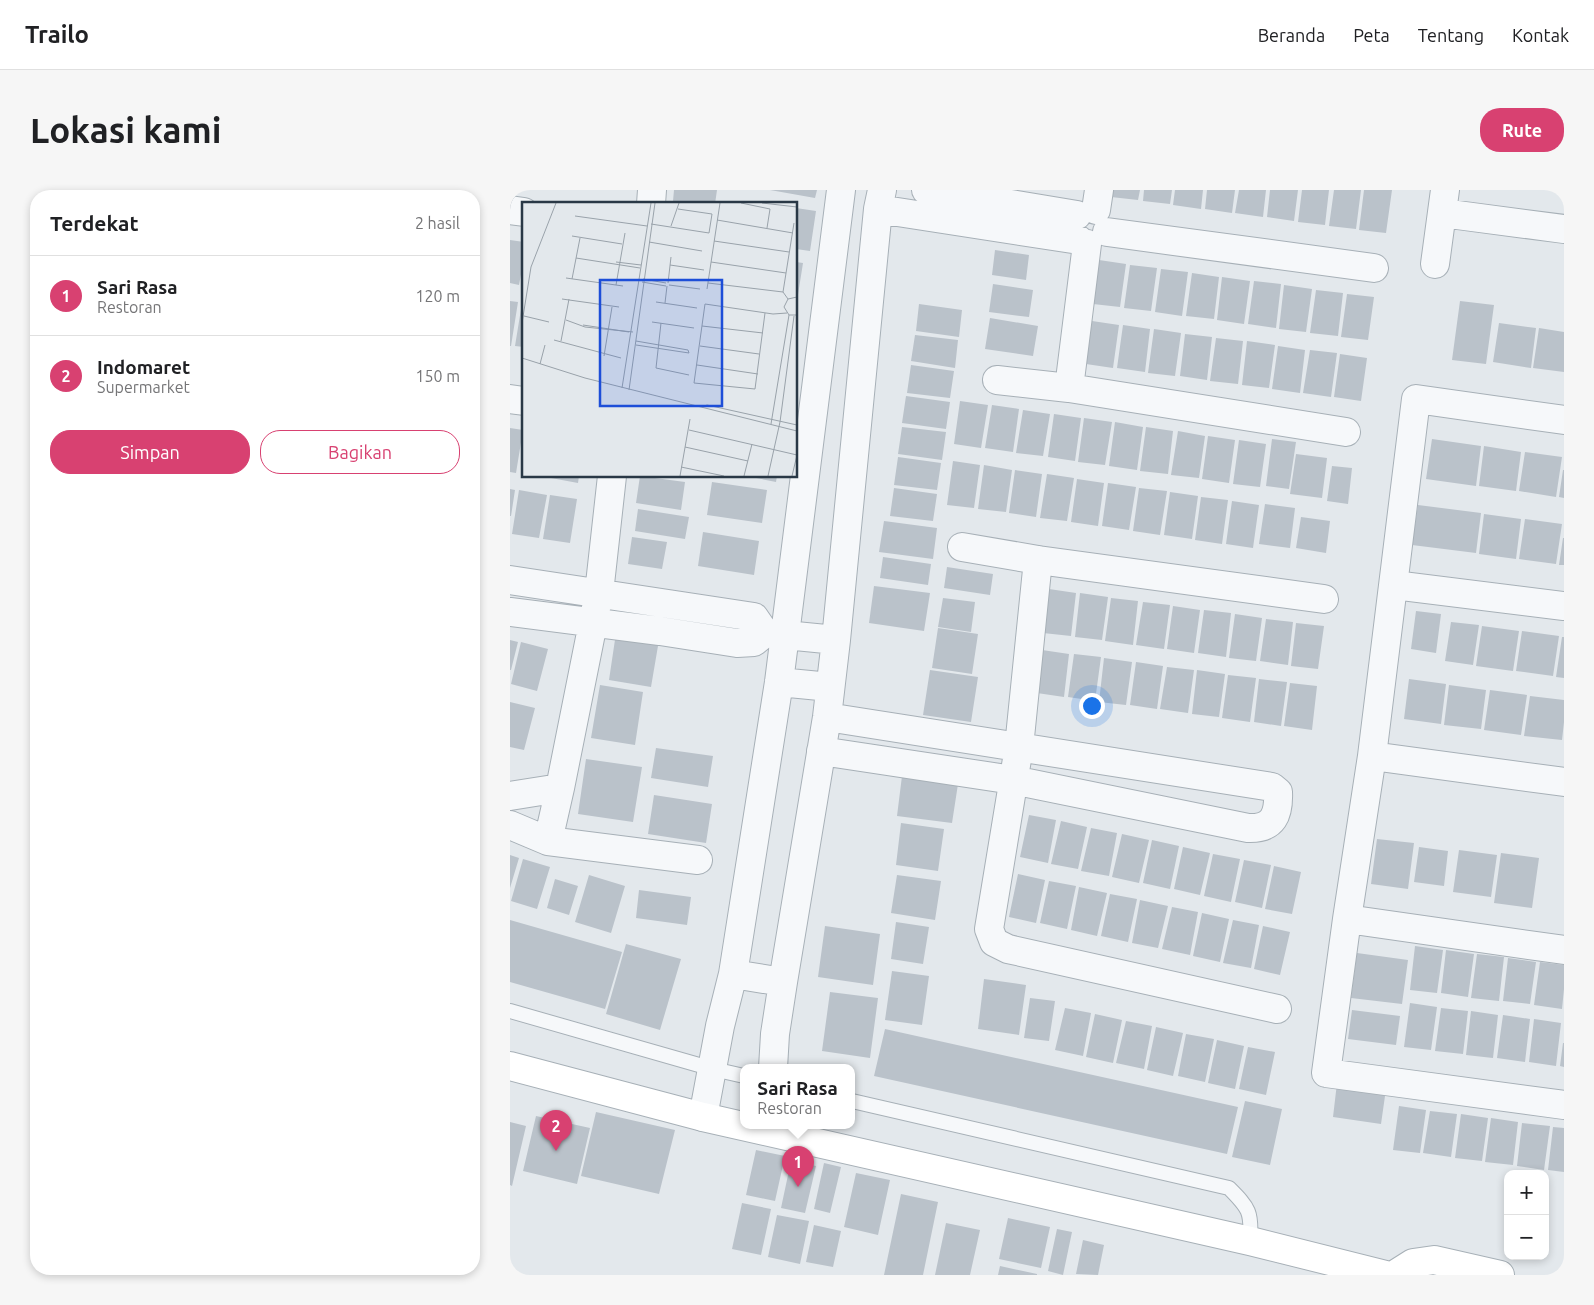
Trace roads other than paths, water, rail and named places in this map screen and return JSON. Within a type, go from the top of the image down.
[{"type":"street","points":[[703,1117],[720,1026],[733,974],[779,682],[775,633],[841,190]]},
{"type":"street","points":[[926,190],[1091,222],[1374,268]]},
{"type":"street","points":[[772,1064],[783,982],[827,717],[880,200],[1091,222]]},
{"type":"street","points":[[1435,264],[1443,202],[1564,229]]},
{"type":"street","points":[[1070,388],[1091,222]]},
{"type":"street","points":[[998,380],[1070,388],[1346,432]]},
{"type":"street","points":[[1564,420],[1416,399],[1372,756],[1326,1073],[1564,1105]]},
{"type":"street","points":[[548,841],[594,623],[612,478]]},
{"type":"street","points":[[962,547],[1038,560],[1324,599]]},
{"type":"street","points":[[1038,560],[1019,747],[989,929],[994,942],[1008,949],[1277,1009]]},
{"type":"street","points":[[775,633],[754,642],[737,643],[660,631],[513,613],[515,581],[754,618],[775,633],[836,640]]},
{"type":"street","points":[[1394,585],[1564,606]]},
{"type":"street","points":[[660,631],[664,603]]},
{"type":"street","points":[[779,682],[830,687]]},
{"type":"street","points":[[821,751],[1013,780],[1248,828],[1260,828],[1272,821],[1277,812],[1278,792],[1272,787],[827,717]]},
{"type":"street","points":[[1372,756],[1564,782]]},
{"type":"street","points":[[510,796],[560,788]]},
{"type":"street","points":[[510,825],[548,841],[698,860]]},
{"type":"street","points":[[1347,919],[1564,950]]},
{"type":"street","points":[[733,974],[783,982]]},
{"type":"street","points":[[510,1066],[703,1117],[740,1124]]},
{"type":"street","points":[[767,1129],[1250,1241],[1386,1275]]},
{"type":"street","points":[[1394,1275],[1413,1263],[1434,1260],[1500,1275]]},
{"type":"lane","points":[[510,1011],[740,1075]]},
{"type":"lane","points":[[855,1101],[1229,1188],[1245,1204],[1251,1221],[1250,1241]]},
{"type":"place","name":"Indomaret","points":[[556,1151]]},
{"type":"place","name":"Sari Rasa","points":[[798,1187]]}]
